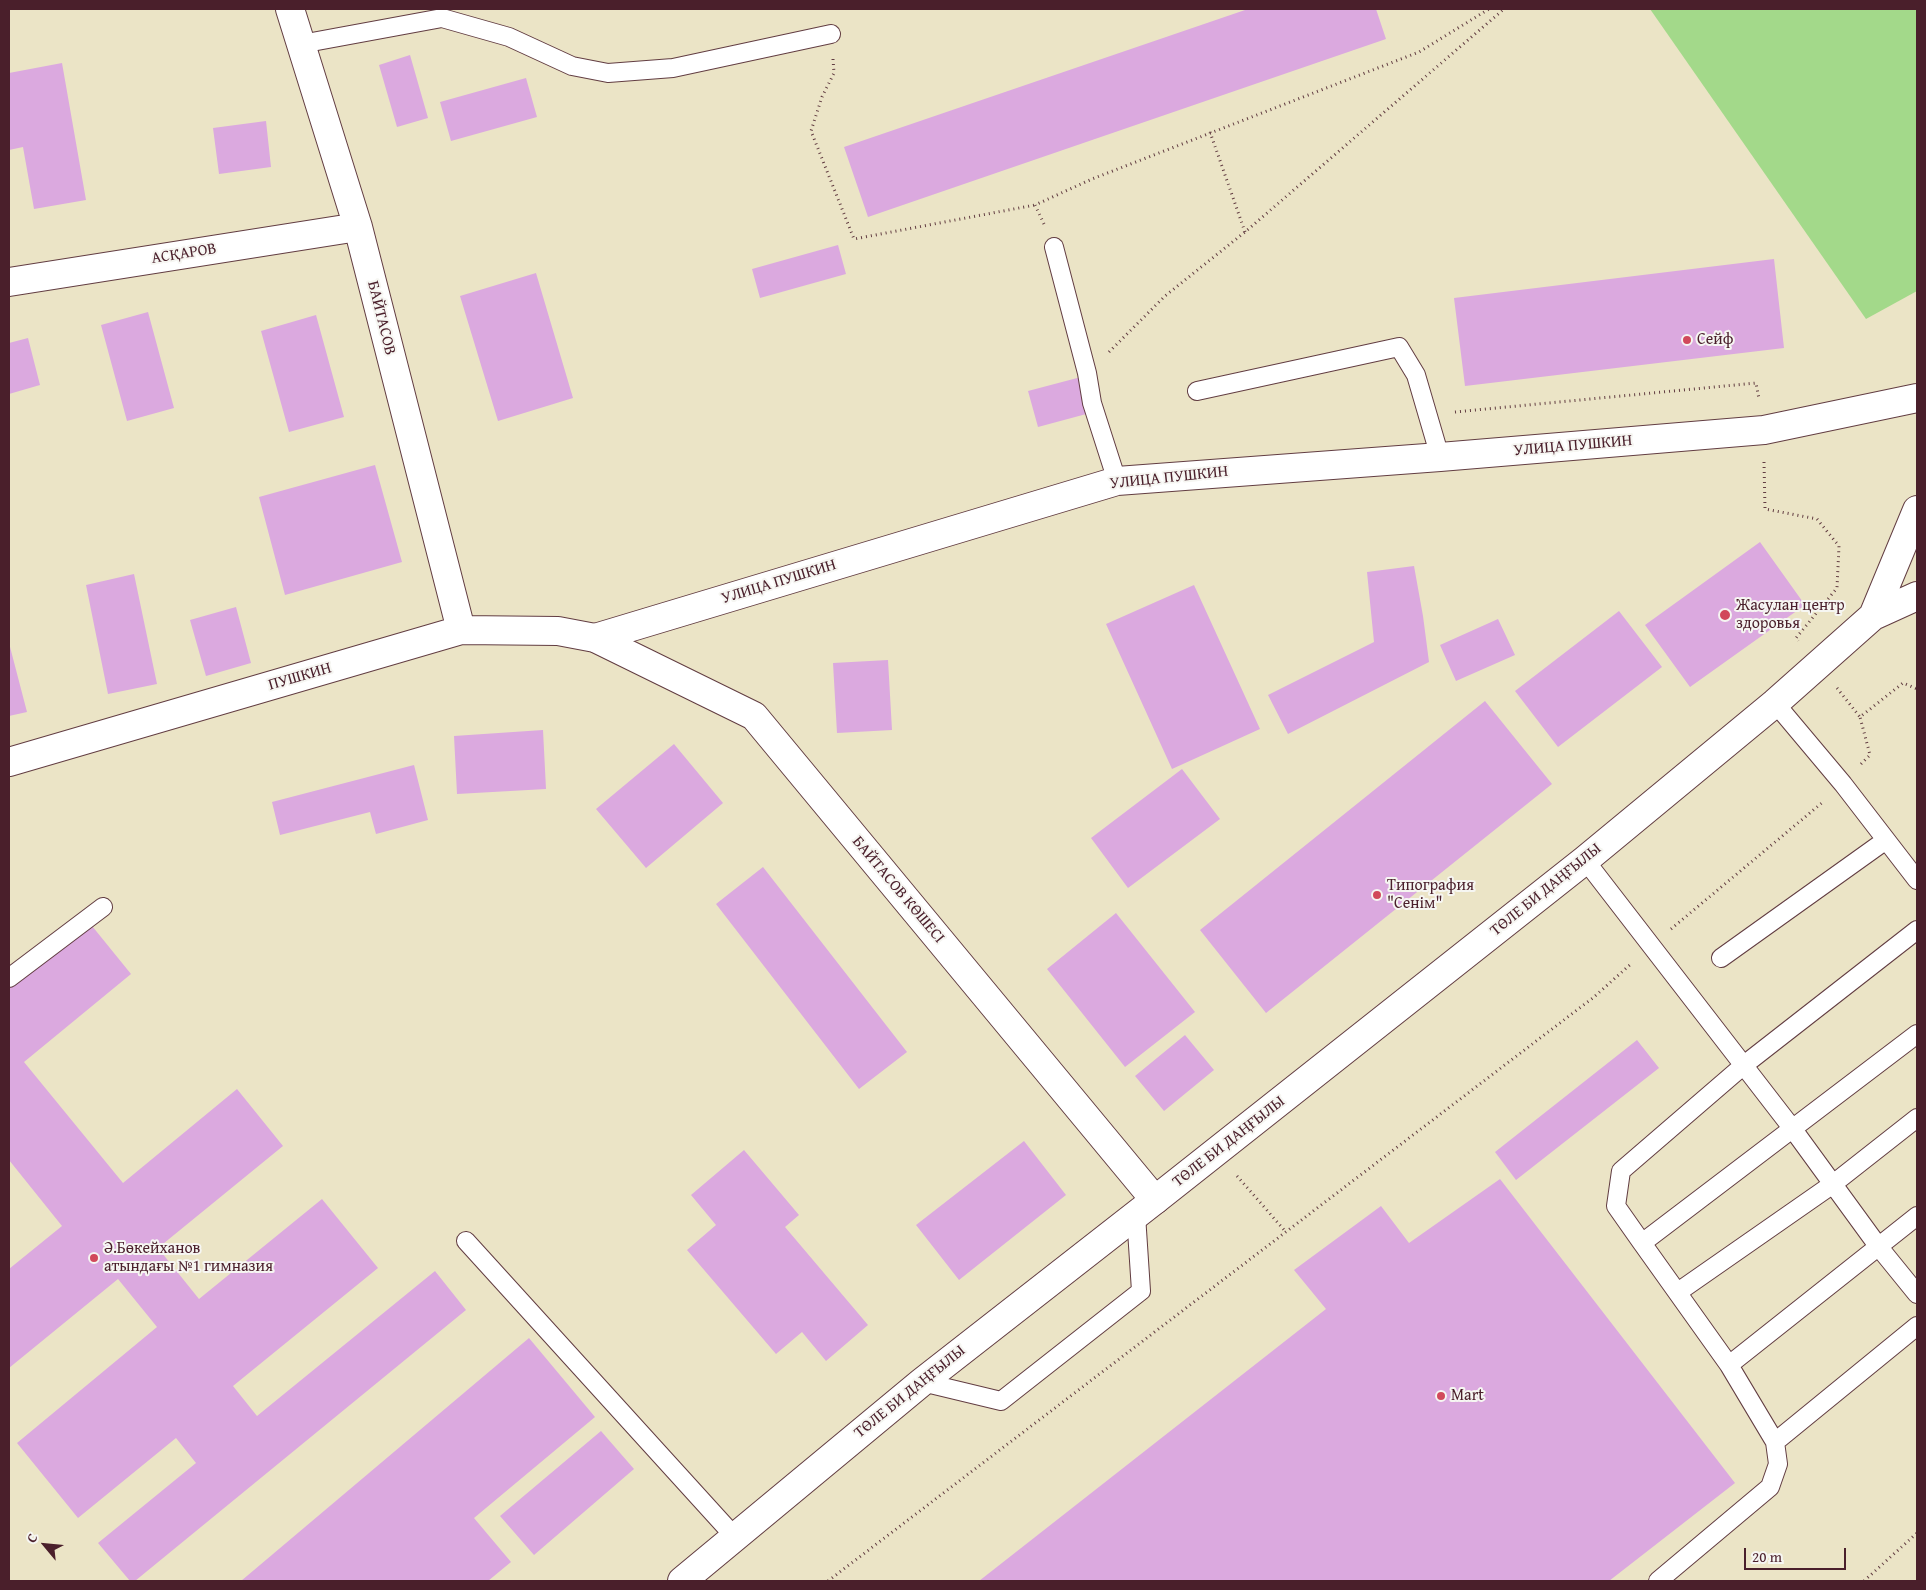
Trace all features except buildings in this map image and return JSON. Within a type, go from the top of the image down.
[{"type":"street","name":"БАЙТАСОВ","points":[[290,9],[358,227],[461,630]]},
{"type":"street","name":"АСҚАРОВ","points":[[9,282],[358,227]]},
{"type":"street","name":"УЛИЦА ПУШКИН","points":[[595,638],[1117,481],[1764,430],[1917,398]]},
{"type":"street","points":[[1873,616],[1917,510]]},
{"type":"street","points":[[1873,616],[1917,596]]},
{"type":"street","name":"ТӨЛЕ БИ ДАҢҒЫЛЫ","points":[[682,1581],[922,1382],[1146,1208],[1585,860],[1775,703],[1873,616]]},
{"type":"street","name":"ПУШКИН","points":[[9,762],[461,630],[558,632],[595,638]]},
{"type":"street","name":"БАЙТАСОВ КӨШЕСІ","points":[[595,638],[754,716],[1146,1208]]},
{"type":"lane","points":[[301,44],[442,18],[509,37],[572,66],[608,73],[672,68],[831,34]]},
{"type":"lane","points":[[1054,247],[1087,373],[1092,403],[1117,481]]},
{"type":"lane","points":[[1197,390],[1399,347],[1416,375],[1440,457]]},
{"type":"lane","points":[[1775,703],[1843,784],[1917,880]]},
{"type":"lane","points":[[1721,958],[1886,840]]},
{"type":"lane","points":[[1585,860],[1792,1128],[1878,1246],[1917,1294]]},
{"type":"lane","points":[[9,978],[103,907]]},
{"type":"lane","points":[[1658,1581],[1770,1487],[1778,1464],[1775,1442],[1729,1364],[1616,1206],[1621,1170],[1744,1065],[1917,930]]},
{"type":"lane","points":[[1642,1243],[1917,1034]]},
{"type":"lane","points":[[1678,1292],[1833,1184],[1917,1118]]},
{"type":"lane","points":[[922,1382],[1001,1401],[1141,1291],[1146,1208]]},
{"type":"lane","points":[[1729,1364],[1917,1216]]},
{"type":"lane","points":[[466,1241],[734,1536]]},
{"type":"lane","points":[[1775,1442],[1917,1326]]},
{"type":"path","points":[[831,34],[834,73],[822,97],[811,131],[854,239],[1035,205],[1092,179],[1419,52],[1489,9]]},
{"type":"path","points":[[1087,373],[1165,296],[1245,232],[1504,9]]},
{"type":"path","points":[[1210,132],[1245,232]]},
{"type":"path","points":[[1035,205],[1054,247]]},
{"type":"path","points":[[828,1581],[1594,997],[1651,946],[1843,784],[1870,755],[1860,717],[1819,664],[1796,638],[1837,588],[1839,546],[1817,518],[1764,509],[1764,430],[1756,383],[1426,414]]},
{"type":"path","points":[[1860,717],[1903,683],[1917,689]]},
{"type":"path","points":[[1217,1151],[1286,1232]]},
{"type":"path","points":[[1864,1581],[1917,1532]]},
{"type":"green space","points":[[1650,9],[1917,9],[1917,291],[1866,319]]},
{"type":"place","name":"Сейф","points":[[1687,340]]},
{"type":"place","name":"Жасулан центр здоровья","points":[[1725,615]]},
{"type":"place","name":"Типография \"Сенім\"","points":[[1377,895]]},
{"type":"place","name":"Ә.Бөкейханов атындағы №1 гимназия","points":[[94,1258]]},
{"type":"place","name":"Mart","points":[[1441,1396]]}]
